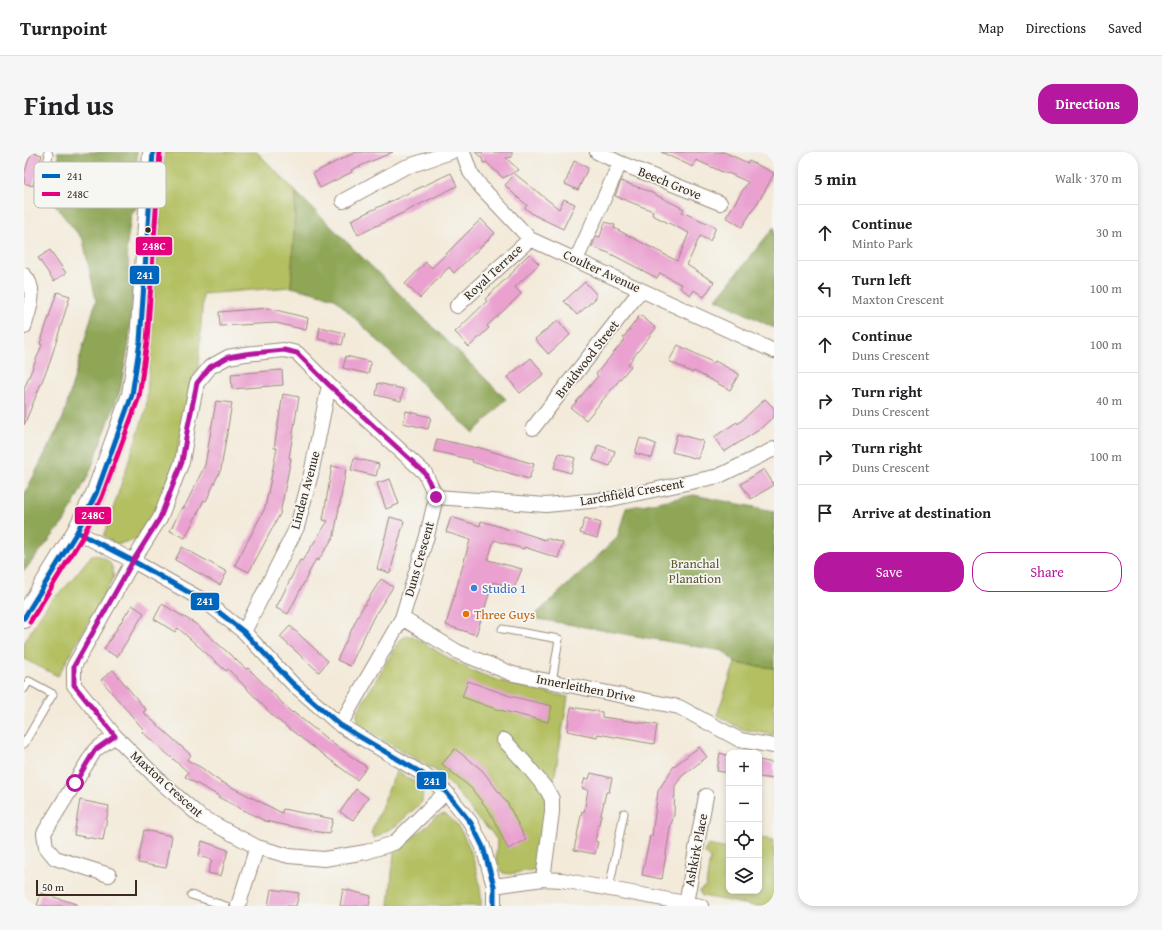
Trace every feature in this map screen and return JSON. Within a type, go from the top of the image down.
[{"type":"street","points":[[152,162],[153,152]]},
{"type":"street","points":[[343,201],[403,168],[451,152]]},
{"type":"street","name":"Coulter Avenue","points":[[463,152],[470,172],[481,187],[530,239],[774,351]]},
{"type":"street","name":"Beech Grove","points":[[597,152],[620,163],[720,203]]},
{"type":"street","points":[[576,260],[620,163]]},
{"type":"street","points":[[24,618],[29,597],[77,532],[96,494],[132,395],[140,342],[149,208]]},
{"type":"street","name":"Royal Terrace","points":[[457,306],[530,239]]},
{"type":"street","points":[[24,275],[32,291],[31,304],[24,327]]},
{"type":"street","name":"Braidwood Street","points":[[533,428],[641,290]]},
{"type":"street","points":[[133,561],[160,518],[182,462],[197,383],[210,367],[228,357],[284,350],[297,353],[329,385],[425,473],[436,497]]},
{"type":"street","name":"Linden Avenue","points":[[244,632],[298,527],[311,474],[329,385]]},
{"type":"street","name":"Larchfield Crescent","points":[[436,497],[546,506],[611,499],[719,476],[774,449]]},
{"type":"street","name":"Duns Crescent","points":[[340,724],[402,618],[427,536],[436,497]]},
{"type":"street","points":[[77,532],[133,561],[206,602],[244,632],[292,684],[340,724],[423,774],[446,792],[471,823],[483,847],[494,886],[494,906]]},
{"type":"street","name":"Maxton Crescent","points":[[133,561],[74,666],[74,685],[115,736],[163,784],[200,817],[257,847],[288,856],[324,859],[366,852],[394,843],[446,792]]},
{"type":"street","name":"Innerleithen Drive","points":[[402,618],[458,652],[513,674],[679,707],[740,740],[774,746]]},
{"type":"street","points":[[110,875],[55,858],[46,847],[44,833],[95,750],[115,736]]},
{"type":"street","points":[[504,740],[547,790],[552,800],[552,812],[543,879]]},
{"type":"street","name":"Ashkirk Place","points":[[686,903],[706,796]]},
{"type":"street","points":[[238,906],[257,847]]},
{"type":"street","points":[[494,886],[543,879],[562,880],[701,906]]},
{"type":"lane","points":[[47,162],[48,152]]},
{"type":"lane","points":[[502,629],[559,640],[552,682]]},
{"type":"lane","points":[[24,689],[29,681],[54,694],[24,744]]},
{"type":"lane","points":[[609,889],[624,813]]},
{"type":"lane","points":[[191,895],[226,906]]},
{"type":"green space","points":[[57,152],[137,152],[137,162],[58,162],[59,157]]},
{"type":"green space","points":[[165,152],[257,152],[296,192],[291,287],[203,294],[198,369],[193,379],[175,462],[160,504],[137,540],[116,544],[104,536],[146,409],[161,208],[166,208],[166,162],[164,162]]},
{"type":"green space","points":[[296,192],[506,399],[473,433],[334,298],[291,287]]},
{"type":"green space","points":[[58,208],[136,208],[131,216],[126,250],[133,286],[129,342],[120,391],[89,474],[64,522],[24,571],[24,495],[63,418],[96,300],[83,240]]},
{"type":"green space","points":[[774,227],[774,328],[716,299]]},
{"type":"green space","name":"Branchal Planation","points":[[694,495],[774,511],[774,668],[735,663],[723,651],[532,618],[617,538],[626,508]]},
{"type":"green space","points":[[93,555],[102,556],[109,562],[113,570],[113,579],[58,676],[24,659],[24,643],[51,600],[64,589]]},
{"type":"green space","points":[[406,636],[413,636],[453,661],[492,678],[517,686],[568,697],[539,869],[510,874],[503,873],[499,867],[496,857],[497,840],[478,819],[455,789],[436,771],[358,725],[357,712],[399,641]]},
{"type":"green space","points":[[735,663],[774,668],[774,735],[741,729],[717,715]]},
{"type":"green space","points":[[396,771],[420,785],[423,789],[422,802],[397,825],[374,838],[371,833]]},
{"type":"green space","points":[[444,814],[460,829],[472,855],[479,883],[481,906],[389,906],[394,852],[427,826],[435,817]]},
{"type":"green space","points":[[762,838],[774,840],[774,906],[755,906],[702,896],[699,891],[706,886],[710,858],[704,852],[708,845],[726,848],[726,894],[762,894]]},
{"type":"building","points":[[31,152],[42,155],[40,162],[34,162],[33,186],[24,183],[24,175]]},
{"type":"building","points":[[356,152],[393,152],[351,170],[352,172],[320,188],[313,173]]},
{"type":"building","points":[[475,152],[512,152],[512,157],[506,158],[519,170],[503,178],[486,162],[483,163],[482,158]]},
{"type":"building","points":[[661,152],[724,152],[748,163],[749,161],[774,173],[766,189],[742,227],[726,217],[748,182],[696,160],[693,167]]},
{"type":"building","points":[[574,161],[588,168],[578,190],[565,184]]},
{"type":"building","points":[[451,173],[457,186],[358,235],[351,220]]},
{"type":"building","points":[[515,174],[559,209],[564,199],[575,204],[563,229],[534,215],[525,208],[527,205],[505,185]]},
{"type":"building","points":[[621,181],[648,191],[684,209],[682,212],[716,227],[710,241],[700,236],[687,265],[714,282],[704,297],[694,290],[691,295],[680,288],[682,285],[660,273],[657,278],[609,253],[592,247],[596,236],[600,237],[605,222],[615,225],[614,228],[677,261],[689,233],[652,215],[653,211],[615,196]]},
{"type":"building","points":[[481,219],[495,233],[454,273],[449,267],[420,298],[405,284],[426,262],[432,268]]},
{"type":"building","points":[[50,250],[66,273],[54,281],[38,258]]},
{"type":"building","points":[[529,254],[539,264],[515,287],[521,294],[487,326],[489,328],[469,347],[455,332],[487,301],[485,299]]},
{"type":"building","points":[[585,282],[596,294],[596,298],[577,315],[564,301]]},
{"type":"building","points":[[57,292],[70,296],[50,362],[24,425],[24,389],[42,345],[40,344]]},
{"type":"building","points":[[268,308],[308,318],[306,330],[276,323],[220,326],[219,312]]},
{"type":"building","points":[[640,315],[656,328],[628,364],[631,366],[586,420],[571,408],[598,376],[596,374],[625,339],[623,338]]},
{"type":"building","points":[[558,320],[570,335],[548,354],[535,339]]},
{"type":"building","points":[[320,327],[345,333],[342,345],[318,339]]},
{"type":"building","points":[[678,345],[714,363],[715,361],[739,374],[730,390],[694,371],[693,373],[669,361]]},
{"type":"building","points":[[346,356],[371,362],[368,374],[343,368]]},
{"type":"building","points":[[531,358],[544,374],[520,393],[507,377]]},
{"type":"building","points":[[282,370],[283,385],[232,389],[231,374]]},
{"type":"building","points":[[378,383],[403,389],[401,401],[376,395]]},
{"type":"building","points":[[283,394],[299,397],[289,458],[291,458],[280,514],[249,572],[235,565],[265,508],[277,448],[274,448]]},
{"type":"building","points":[[765,399],[774,408],[774,416],[759,430],[724,452],[714,437],[737,422],[738,424]]},
{"type":"building","points":[[216,401],[232,403],[221,469],[206,501],[204,500],[185,538],[170,531],[182,507],[184,508],[205,465]]},
{"type":"building","points":[[406,411],[431,417],[428,429],[403,423]]},
{"type":"building","points":[[677,434],[703,441],[698,459],[672,452]]},
{"type":"building","points":[[640,438],[656,444],[652,458],[635,453]]},
{"type":"building","points":[[437,439],[477,447],[534,464],[529,479],[472,462],[473,460],[434,451]]},
{"type":"building","points":[[598,445],[615,451],[610,466],[593,460]]},
{"type":"building","points":[[559,453],[575,458],[571,473],[554,468]]},
{"type":"building","points":[[354,458],[379,464],[376,476],[351,470]]},
{"type":"building","points":[[332,466],[346,469],[334,536],[318,561],[316,559],[288,614],[276,608],[300,560],[302,561],[328,521],[323,520]]},
{"type":"building","points":[[764,469],[774,485],[751,499],[741,484]]},
{"type":"building","points":[[390,479],[399,504],[386,509],[377,483]]},
{"type":"building","points":[[390,517],[404,521],[390,573],[377,569]]},
{"type":"building","points":[[451,517],[480,526],[481,521],[545,540],[546,538],[563,543],[558,558],[524,547],[524,549],[494,540],[488,560],[522,569],[514,588],[493,582],[476,635],[446,625],[470,540],[446,532]]},
{"type":"building","points":[[585,518],[601,523],[597,538],[580,533]]},
{"type":"building","points":[[182,547],[227,572],[220,585],[175,560]]},
{"type":"building","points":[[381,579],[393,587],[373,618],[350,666],[337,660],[360,612]]},
{"type":"building","points":[[162,604],[196,624],[246,669],[248,668],[292,713],[293,712],[336,746],[367,767],[357,780],[275,718],[228,669],[226,671],[178,628],[175,632],[154,619]]},
{"type":"building","points":[[132,605],[144,613],[117,657],[104,649]]},
{"type":"building","points":[[290,626],[328,661],[319,672],[280,637]]},
{"type":"building","points":[[113,670],[146,710],[143,712],[191,755],[187,760],[202,768],[216,779],[282,813],[283,809],[333,819],[329,834],[265,821],[218,797],[219,796],[185,777],[188,772],[142,732],[144,730],[101,680]]},
{"type":"building","points":[[468,681],[510,696],[552,706],[548,722],[496,709],[462,697]]},
{"type":"building","points":[[571,707],[602,712],[602,717],[657,725],[654,744],[598,734],[597,737],[567,731]]},
{"type":"building","points":[[699,747],[707,757],[682,776],[675,786],[674,815],[670,828],[662,879],[642,875],[650,836],[652,836],[658,791],[674,766]]},
{"type":"building","points":[[455,749],[482,770],[508,804],[526,840],[508,849],[490,812],[471,788],[442,764]]},
{"type":"building","points":[[720,753],[726,755],[726,772],[717,771]]},
{"type":"building","points":[[762,761],[774,763],[774,779],[762,777]]},
{"type":"building","points":[[591,773],[612,778],[609,792],[606,792],[595,841],[598,842],[595,854],[574,850],[588,790],[582,788],[585,778],[589,779]]},
{"type":"building","points":[[356,789],[368,798],[353,820],[340,812]]},
{"type":"building","points":[[80,800],[109,806],[103,840],[74,835]]},
{"type":"building","points":[[144,830],[172,836],[166,868],[138,863]]},
{"type":"building","points":[[202,841],[228,850],[221,876],[208,873],[212,860],[199,856]]},
{"type":"building","points":[[271,889],[299,893],[296,906],[268,906]]},
{"type":"building","points":[[343,889],[371,896],[369,906],[340,906]]},
{"type":"building","points":[[41,893],[76,904],[76,906],[37,906]]},
{"type":"transit line","name":"241","points":[[152,162],[153,152]]},
{"type":"transit line","name":"248C","points":[[159,162],[160,152]]},
{"type":"transit line","name":"241","points":[[24,618],[77,532],[96,494],[132,395],[140,342],[149,208]]},
{"type":"transit line","name":"248C","points":[[30,622],[83,536],[102,497],[139,397],[147,342],[156,208]]},
{"type":"transit line","name":"241","points":[[77,532],[133,561],[206,602],[244,632],[292,683],[340,725],[423,774],[446,792],[471,823],[483,847],[494,886],[494,906]]},
{"type":"place","name":"Studio 1","points":[[474,588]]},
{"type":"place","name":"Three Guys","points":[[466,614]]},
{"type":"route","points":[[75,783],[95,750],[115,736],[74,685],[74,666],[133,561],[160,518],[182,462],[197,383],[210,367],[228,357],[245,354],[284,350],[297,353],[329,385],[425,473],[436,497]]}]
